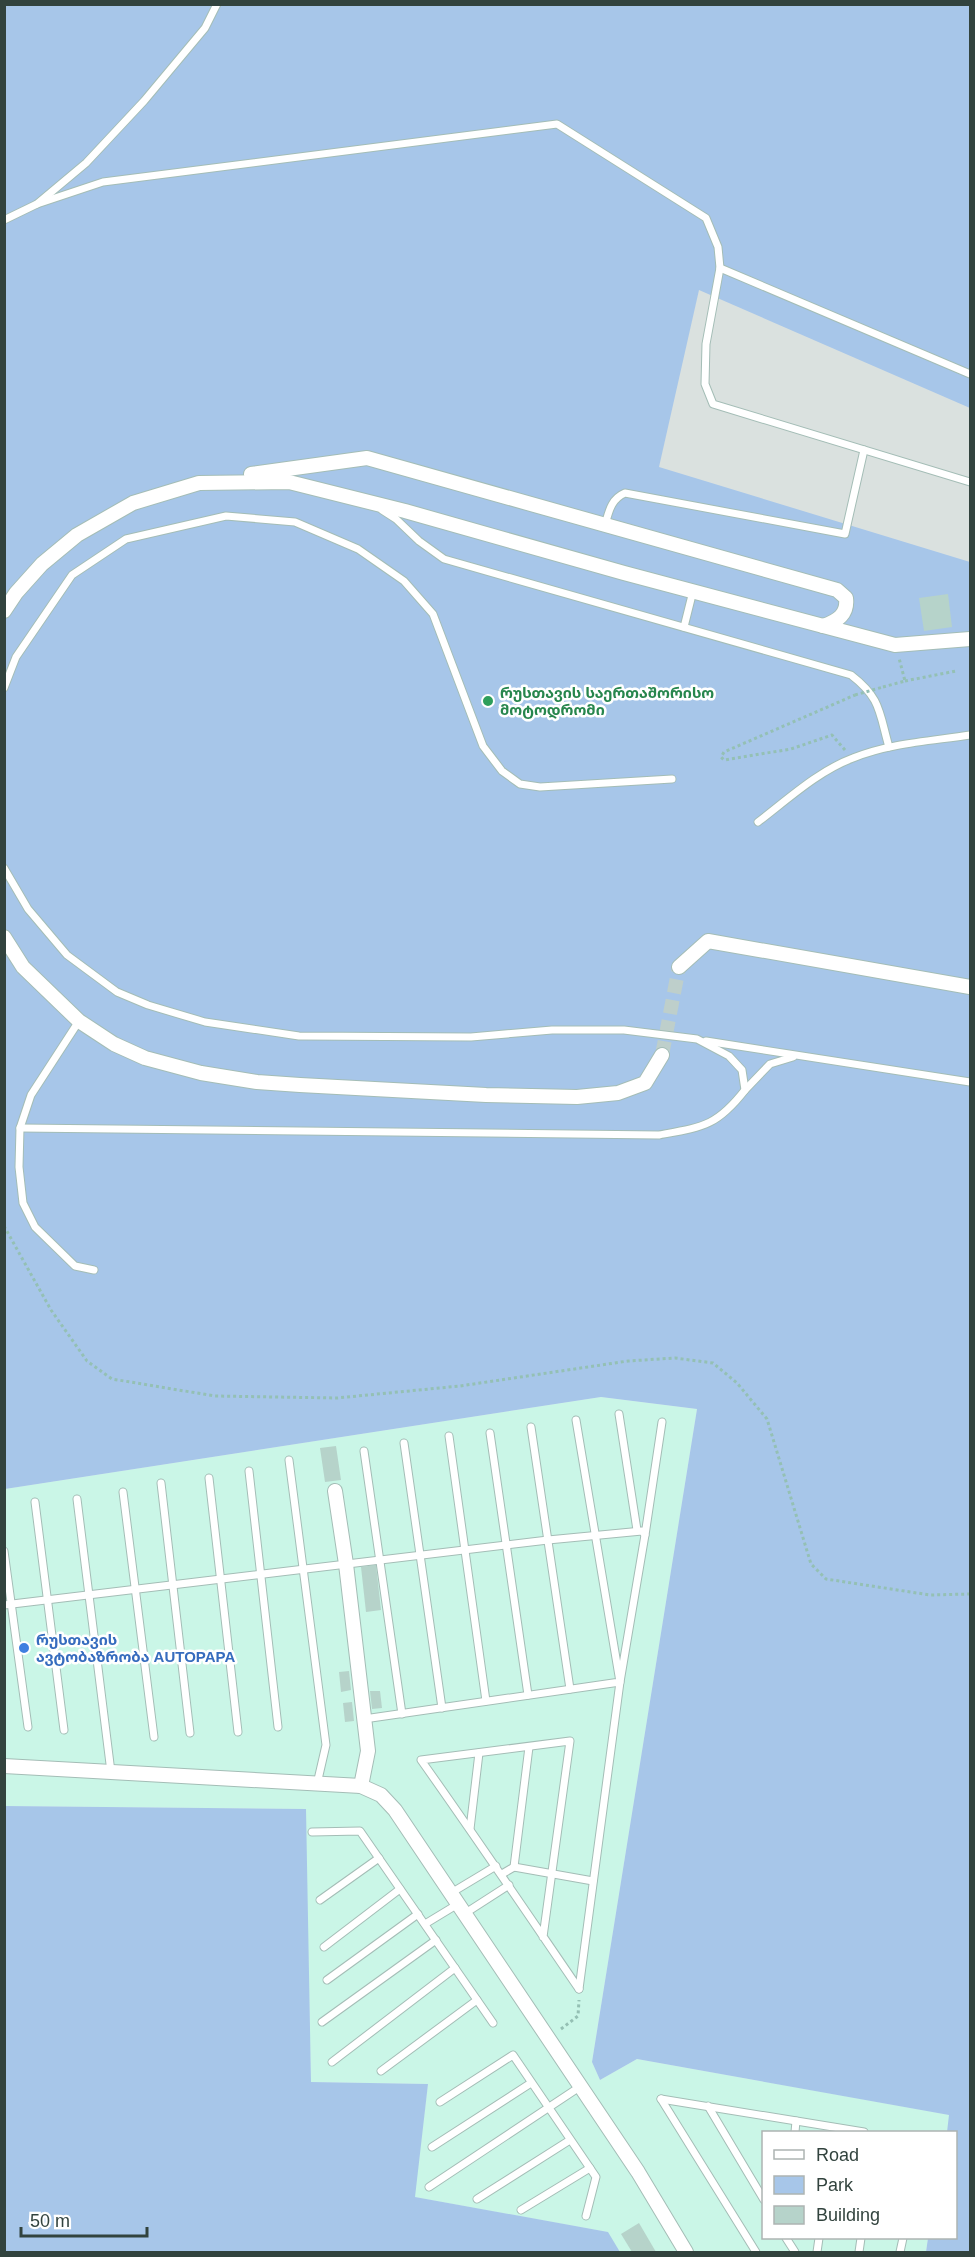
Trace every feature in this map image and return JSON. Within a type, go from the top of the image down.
[{"type":"street","points":[[4,610],[42,564],[77,535],[133,503],[231,476],[284,471],[367,458],[837,590],[846,598],[847,607],[841,617],[823,626]]},
{"type":"street","points":[[199,483],[290,482],[895,645],[970,639]]},
{"type":"street","points":[[4,937],[23,967],[79,1021],[114,1044],[145,1058],[201,1073],[257,1082],[300,1085],[486,1095],[577,1097],[618,1093],[645,1083],[662,1055]]},
{"type":"street","points":[[679,967],[708,941],[970,987]]},
{"type":"street","points":[[335,1491],[368,1751],[361,1786]]},
{"type":"street","points":[[4,1766],[361,1786],[381,1795],[395,1810],[638,2172],[686,2253]]},
{"type":"lane","points":[[37,204],[86,163],[144,101],[205,28],[217,4]]},
{"type":"lane","points":[[4,220],[37,204],[103,182],[558,124],[706,218],[718,247],[720,268],[706,344],[705,384],[713,404],[970,482]]},
{"type":"lane","points":[[720,268],[970,374]]},
{"type":"lane","points":[[605,525],[610,506],[616,497],[625,493],[845,534],[864,450]]},
{"type":"lane","points":[[370,502],[396,519],[419,541],[444,559],[850,675],[866,687],[877,703],[889,747]]},
{"type":"lane","points":[[4,688],[16,657],[72,575],[126,539],[226,516],[295,522],[358,549],[404,581],[433,614],[483,746],[502,771],[520,784],[540,787],[672,779]]},
{"type":"lane","points":[[684,627],[693,591]]},
{"type":"lane","points":[[758,822],[822,774],[852,758],[889,747],[970,735]]},
{"type":"lane","points":[[4,868],[28,909],[67,955],[117,992],[148,1005],[205,1022],[299,1036],[471,1037],[552,1030],[624,1030],[697,1039],[970,1082]]},
{"type":"lane","points":[[79,1021],[31,1095],[20,1128],[19,1167],[23,1203],[35,1227],[75,1266],[93,1270]]},
{"type":"lane","points":[[697,1039],[729,1056],[742,1070],[746,1090]]},
{"type":"lane","points":[[20,1128],[659,1134],[701,1127],[729,1110],[770,1064],[796,1056]]},
{"type":"lane","points":[[619,1414],[637,1530]]},
{"type":"lane","points":[[576,1420],[620,1682]]},
{"type":"lane","points":[[579,1989],[620,1682],[662,1422]]},
{"type":"lane","points":[[531,1427],[570,1689]]},
{"type":"lane","points":[[490,1433],[528,1695]]},
{"type":"lane","points":[[449,1436],[486,1701]]},
{"type":"lane","points":[[404,1443],[442,1708]]},
{"type":"lane","points":[[364,1451],[402,1714]]},
{"type":"lane","points":[[289,1460],[326,1745],[317,1784]]},
{"type":"lane","points":[[249,1471],[278,1727]]},
{"type":"lane","points":[[209,1478],[238,1732]]},
{"type":"lane","points":[[161,1483],[190,1733]]},
{"type":"lane","points":[[123,1492],[154,1737]]},
{"type":"lane","points":[[77,1499],[111,1772]]},
{"type":"lane","points":[[35,1503],[64,1730]]},
{"type":"lane","points":[[8,1604],[637,1530],[645,1535]]},
{"type":"lane","points":[[4,1551],[8,1604],[28,1727]]},
{"type":"lane","points":[[364,1719],[620,1682]]},
{"type":"lane","points":[[543,1937],[570,1741],[421,1760],[502,1874],[543,1937],[579,1989]]},
{"type":"lane","points":[[514,1867],[529,1747]]},
{"type":"lane","points":[[470,1829],[479,1753]]},
{"type":"lane","points":[[312,1832],[360,1831],[493,2024]]},
{"type":"lane","points":[[320,1900],[379,1858]]},
{"type":"lane","points":[[425,1924],[458,1903],[496,1866]]},
{"type":"lane","points":[[502,1874],[514,1867],[593,1881]]},
{"type":"lane","points":[[458,1903],[509,1885]]},
{"type":"lane","points":[[324,1947],[400,1889]]},
{"type":"lane","points":[[327,1980],[418,1914]]},
{"type":"lane","points":[[322,2022],[436,1940]]},
{"type":"lane","points":[[332,2062],[455,1968]]},
{"type":"lane","points":[[381,2071],[477,2000]]},
{"type":"lane","points":[[440,2102],[513,2055],[596,2177],[586,2216]]},
{"type":"lane","points":[[432,2146],[531,2083]]},
{"type":"lane","points":[[429,2187],[580,2086]]},
{"type":"lane","points":[[756,2253],[662,2098],[836,2130]]},
{"type":"lane","points":[[708,2106],[762,2197]]},
{"type":"lane","points":[[795,2131],[796,2121]]},
{"type":"lane","points":[[477,2199],[570,2140]]},
{"type":"lane","points":[[521,2210],[590,2168]]},
{"type":"lane","points":[[787,2239],[795,2253]]},
{"type":"path","points":[[895,645],[905,681]]},
{"type":"path","points":[[852,758],[832,735],[791,749],[724,760],[721,757],[724,752],[855,695],[905,681],[956,671]]},
{"type":"path","points":[[4,1226],[57,1318],[87,1361],[112,1379],[215,1396],[337,1398],[460,1386],[628,1361],[675,1358],[713,1363],[737,1383],[767,1419],[811,1564],[826,1580],[930,1595],[970,1594]]},
{"type":"path","points":[[548,2038],[579,2016],[579,1989]]},
{"type":"shaded area","points":[[699,290],[970,408],[970,562],[659,467]]},
{"type":"shaded area","points":[[601,1397],[697,1409],[592,2062],[600,2080],[637,2059],[950,2115],[947,2131],[762,2131],[762,2239],[928,2239],[926,2252],[620,2252],[607,2232],[414,2197],[428,2084],[311,2082],[305,1809],[5,1806],[5,1489]]},
{"type":"green space","name":"რუსთავის საერთაშორისო მოტოდრომი","points":[[5,5],[970,5],[970,2252],[926,2252],[928,2239],[957,2239],[957,2131],[947,2131],[949,2115],[637,2059],[600,2080],[592,2062],[697,1409],[601,1397],[5,1489]]},
{"type":"green space","points":[[5,1806],[306,1809],[311,2082],[428,2084],[415,2197],[608,2232],[620,2252],[5,2252]]},
{"type":"building","points":[[948,594],[952,627],[924,631],[919,598]]},
{"type":"building","points":[[336,1446],[341,1480],[325,1482],[320,1448]]},
{"type":"building","points":[[376,1565],[381,1610],[366,1612],[361,1567]]},
{"type":"building","points":[[349,1671],[351,1690],[341,1692],[339,1672]]},
{"type":"building","points":[[370,1691],[380,1691],[382,1708],[372,1709]]},
{"type":"building","points":[[352,1702],[354,1721],[345,1722],[343,1703]]},
{"type":"building","points":[[639,2223],[656,2252],[632,2252],[621,2234]]},
{"type":"tunnel","points":[[662,1055],[679,967]]},
{"type":"place","name":"რუსთავის საერთაშორისო მოტოდრომი","points":[[488,701]]},
{"type":"place","name":"რუსთავის ავტობაზრობა AUTOPAPA","points":[[24,1648]]}]
